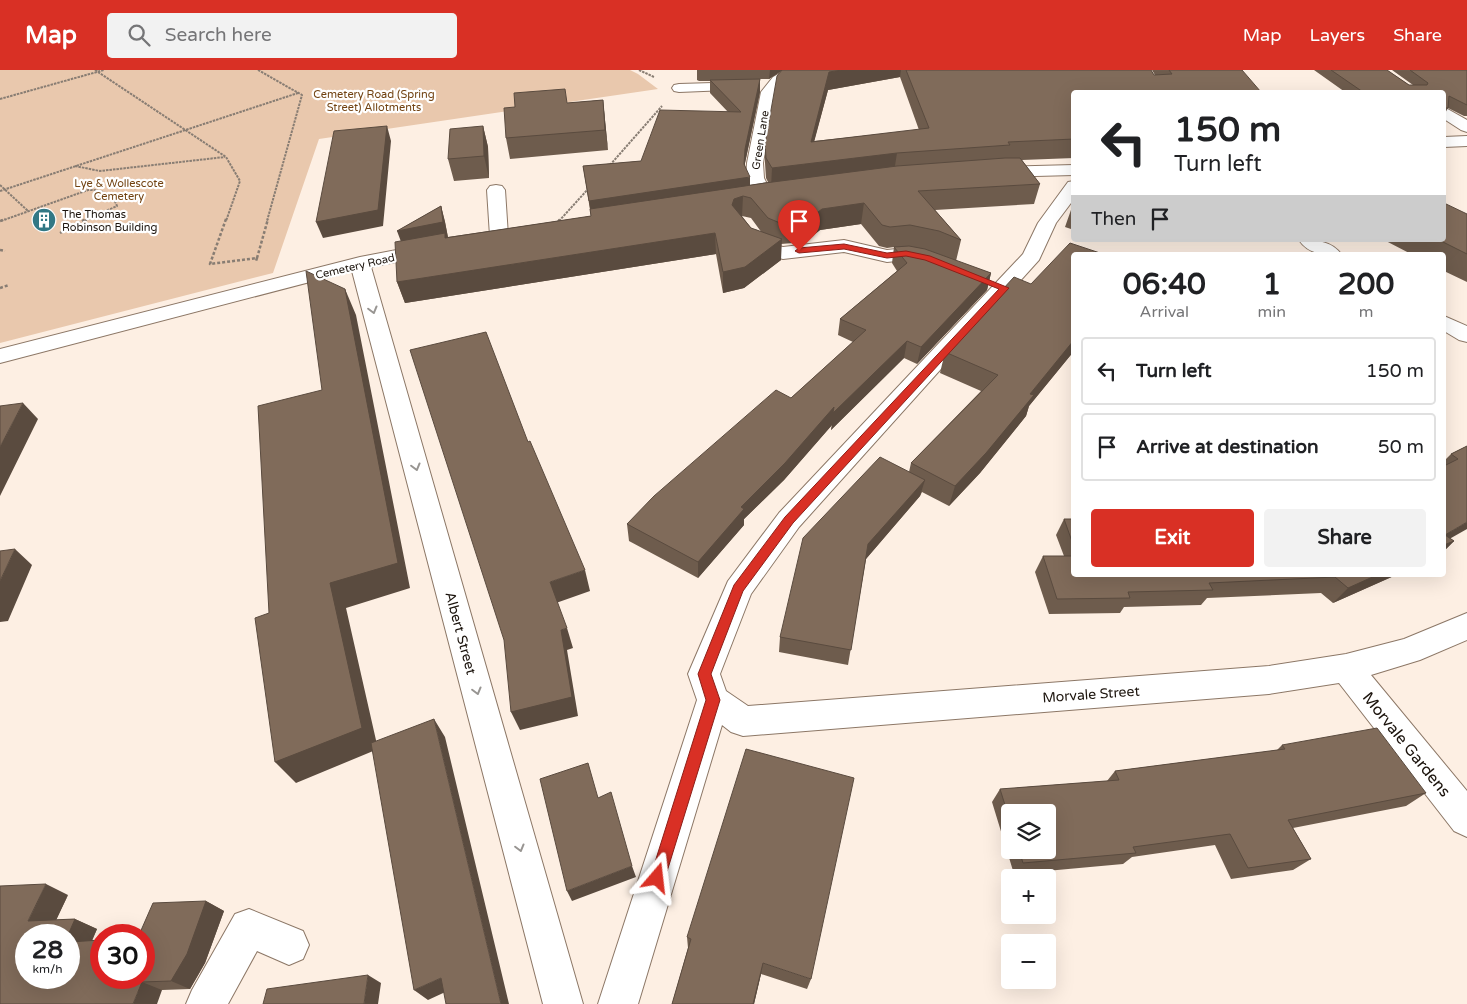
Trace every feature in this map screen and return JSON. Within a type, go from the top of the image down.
[{"type":"main road","points":[[679,88],[773,85],[786,75],[797,70]]},
{"type":"main road","name":"Green Lane","points":[[764,196],[755,178],[754,163],[768,92],[773,85]]},
{"type":"main road","points":[[1446,113],[1467,127]]},
{"type":"main road","points":[[1446,142],[1467,141]]},
{"type":"main road","points":[[981,173],[1071,170]]},
{"type":"main road","points":[[496,190],[490,238],[554,227]]},
{"type":"main road","points":[[618,1004],[713,700],[704,674],[738,589],[789,520],[996,285],[1032,256],[1047,223],[1071,190]]},
{"type":"main road","points":[[744,224],[756,243],[775,252],[784,253],[844,246],[887,256],[906,254],[927,258],[944,265]]},
{"type":"main road","points":[[1311,242],[1327,252]]},
{"type":"main road","name":"Cemetery Road","points":[[0,356],[360,263],[453,245]]},
{"type":"main road","name":"Albert Street","points":[[360,263],[563,1004]]},
{"type":"main road","points":[[1446,323],[1467,335]]},
{"type":"main road","name":"Morvale Street","points":[[713,700],[743,721],[1269,680],[1346,668],[1409,651],[1467,626]]},
{"type":"main road","name":"Morvale Gardens","points":[[1346,668],[1467,819]]},
{"type":"main road","points":[[206,1004],[249,928],[289,945]]},
{"type":"path","points":[[95,70],[226,157],[240,181],[210,264],[257,258]]},
{"type":"path","points":[[0,99],[104,70]]},
{"type":"path","points":[[255,263],[302,95],[258,70]]},
{"type":"path","points":[[607,168],[679,88]]},
{"type":"path","points":[[0,191],[298,93]]},
{"type":"path","points":[[75,166],[100,171],[226,157]]},
{"type":"path","points":[[554,227],[594,183]]},
{"type":"path","points":[[0,185],[28,211]]},
{"type":"path","points":[[0,221],[88,190],[99,189],[115,200],[117,206],[60,233]]},
{"type":"path","points":[[0,250],[5,251]]},
{"type":"path","points":[[0,288],[8,286]]},
{"type":"green space","name":"Lye & Wollescote Cemetery","points":[[0,70],[630,70],[658,89],[319,139],[273,273],[0,343]]},
{"type":"building","points":[[782,70],[842,70],[829,72],[811,142],[929,128],[906,70],[1151,70],[1154,75],[1172,74],[1169,70],[1242,70],[1259,90],[1071,90],[1071,139],[1008,142],[1010,145],[897,153],[772,168],[766,158],[765,144],[777,76]]},
{"type":"building","points":[[1331,70],[1387,70],[1409,85],[1427,85],[1428,83],[1410,70],[1467,70],[1467,105],[1449,96],[1448,108],[1446,108],[1446,90],[1360,90]]},
{"type":"building","points":[[760,79],[745,149],[744,164],[750,177],[589,201],[583,166],[641,161],[660,110],[741,112],[710,80]]},
{"type":"building","points":[[565,89],[567,103],[603,100],[605,130],[506,138],[504,108],[515,107],[514,93]]},
{"type":"building","points":[[387,126],[378,210],[316,222],[334,131]]},
{"type":"building","points":[[483,126],[484,156],[448,159],[450,129]]},
{"type":"building","points":[[1020,158],[1040,184],[918,191],[961,240],[939,231],[910,225],[890,227],[882,225],[864,203],[822,209],[806,221],[780,223],[768,218],[751,198],[743,196],[734,199],[732,205],[751,228],[782,239],[745,267],[723,272],[715,233],[397,282],[395,242],[445,233],[445,238],[591,216],[590,209],[765,183],[897,166]]},
{"type":"building","points":[[1446,204],[1467,214],[1467,254],[1443,242],[1446,242]]},
{"type":"building","points":[[441,206],[443,222],[397,231]]},
{"type":"building","points":[[1070,243],[1097,252],[1071,252],[1071,344],[1030,394],[1034,395],[986,453],[955,486],[911,463],[998,375],[945,352],[1014,277],[1031,284]]},
{"type":"building","points":[[909,246],[925,249],[991,273],[921,347],[907,341],[833,413],[834,407],[785,463],[741,507],[744,509],[698,562],[627,524],[654,496],[776,390],[791,398],[866,330],[840,319],[907,263],[894,247]]},
{"type":"building","points":[[306,271],[345,289],[398,563],[330,583],[362,728],[275,762],[255,618],[269,613],[258,406],[322,390]]},
{"type":"building","points":[[486,332],[528,442],[530,441],[585,570],[550,582],[567,628],[561,630],[572,697],[511,712],[504,640],[410,350]]},
{"type":"building","points":[[23,403],[0,447],[0,406]]},
{"type":"building","points":[[1467,446],[1467,522],[1446,534],[1446,465],[1458,459],[1451,454]]},
{"type":"building","points":[[880,457],[925,480],[868,544],[851,650],[780,637],[803,538]]},
{"type":"building","points":[[1064,519],[1071,519],[1071,539]]},
{"type":"building","points":[[1446,536],[1454,541],[1446,544]]},
{"type":"building","points":[[15,549],[0,581],[0,551]]},
{"type":"building","points":[[1043,556],[1071,556],[1071,577],[1335,577],[1209,583],[1213,590],[1128,592],[1130,598],[1057,599]]},
{"type":"building","points":[[1335,577],[1373,577],[1348,588]]},
{"type":"building","points":[[434,719],[501,1004],[446,1004],[441,978],[414,990],[371,743]]},
{"type":"building","points":[[1377,728],[1426,793],[1288,820],[1311,859],[1248,868],[1230,834],[1133,847],[1136,853],[1023,863],[1022,859],[1056,859],[1056,804],[1005,804],[1000,789],[1119,780],[1115,771],[1285,749],[1282,745]]},
{"type":"building","points":[[746,749],[854,778],[811,979],[763,963],[753,1004],[672,1004],[691,939],[687,937]]},
{"type":"building","points":[[588,763],[598,798],[611,792],[632,866],[567,891],[540,779]]},
{"type":"building","points":[[46,884],[28,921],[75,919],[73,924],[15,924],[15,989],[80,989],[80,941],[90,941],[90,989],[139,989],[133,1004],[0,1004],[0,886]]},
{"type":"building","points":[[206,901],[187,954],[171,981],[155,982],[155,924],[144,924],[153,903]]},
{"type":"building","points":[[368,975],[364,1004],[263,1004],[267,989]]},
{"type":"place","name":"The Thomas Robinson Building","points":[[44,220]]},
{"type":"route","points":[[657,878],[713,700],[704,674],[738,589],[789,520],[1005,288],[927,258],[906,254],[887,256],[860,248],[844,246],[799,251]]},
{"type":"park label","name":"Cemetery Road (Spring Street) Allotments","points":[[374,100]]}]
